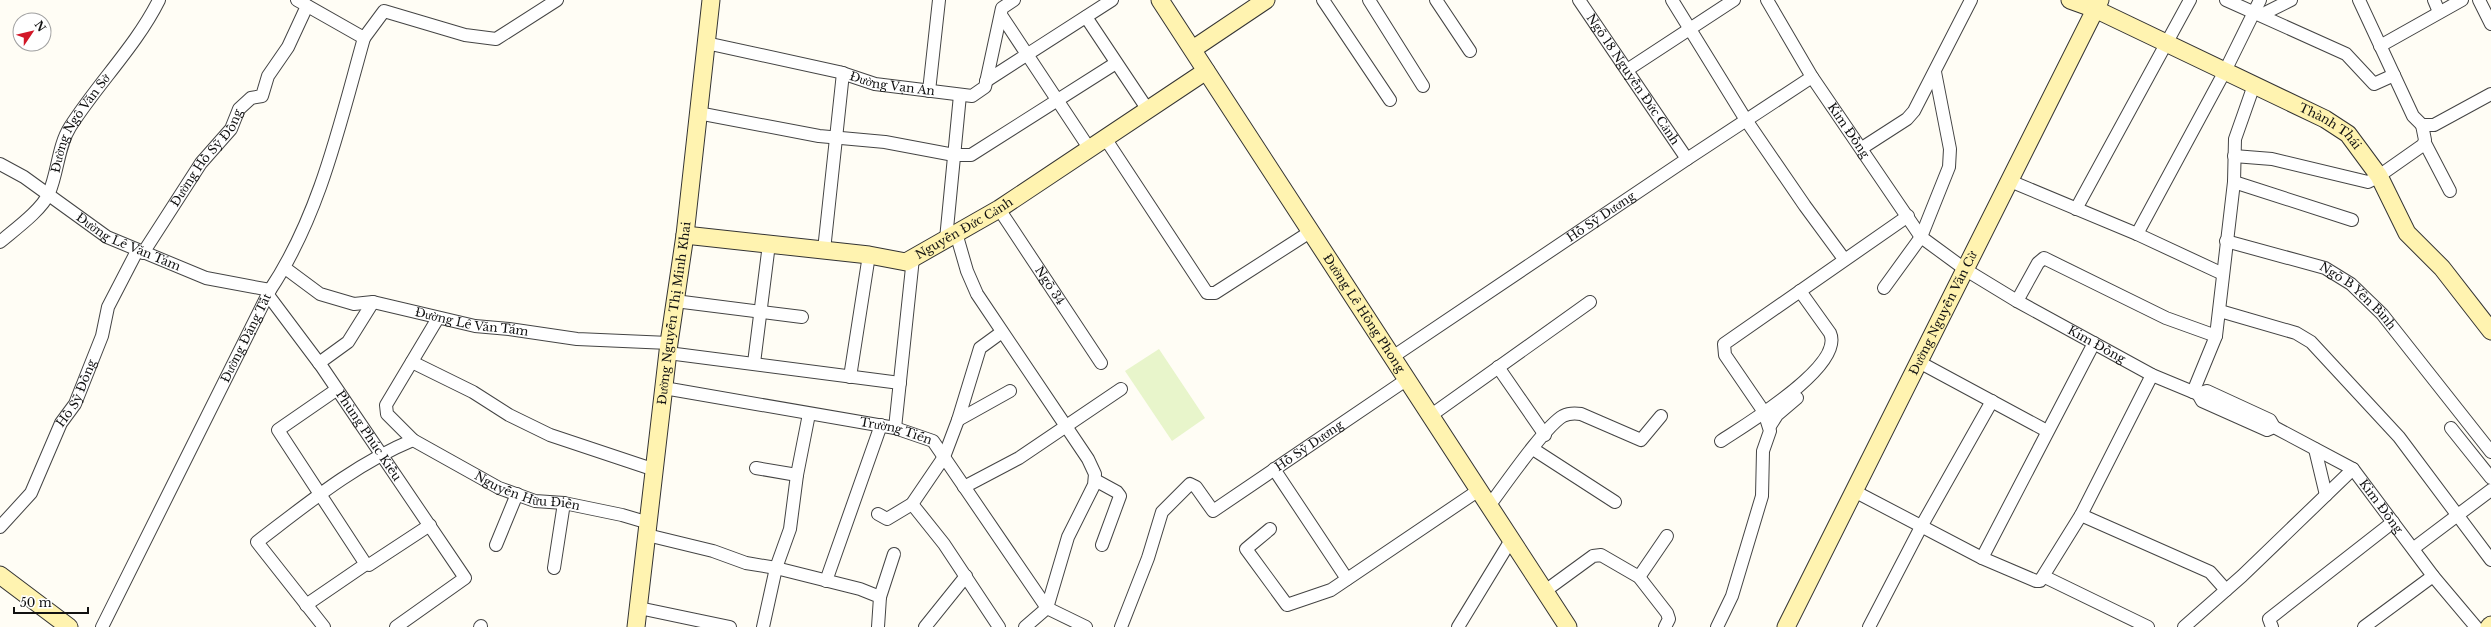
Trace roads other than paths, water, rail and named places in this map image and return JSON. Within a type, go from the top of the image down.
[{"type":"main road","name":"Đường Nguyễn Thị Minh Khai","points":[[636,627],[669,348],[685,235],[711,0]]},
{"type":"main road","name":"Đường Lê Hồng Phong","points":[[1160,0],[1391,358],[1568,627]]},
{"type":"main road","points":[[1193,49],[1266,0]]},
{"type":"main road","name":"Thành Thái","points":[[2070,0],[2098,5],[2168,45],[2326,119],[2348,134],[2380,176],[2408,233],[2442,268],[2491,331]]},
{"type":"main road","name":"Đường Nguyễn Văn Cừ","points":[[1787,627],[2098,5]]},
{"type":"main road","name":"Nguyễn Đức Cảnh","points":[[685,235],[869,255],[906,262],[999,209],[1206,71]]},
{"type":"main road","points":[[0,575],[70,627]]},
{"type":"street","name":"Đường Ngô Văn Sở","points":[[0,242],[27,219],[49,194],[69,128],[101,81],[138,37],[159,0]]},
{"type":"street","points":[[297,0],[364,38],[384,11],[465,35],[496,39],[557,0]]},
{"type":"street","points":[[929,91],[939,0]]},
{"type":"street","name":"Đường Vạn An","points":[[706,43],[843,73],[875,84],[972,96],[984,87],[1002,8],[1014,0]]},
{"type":"street","points":[[986,81],[1028,56],[1112,0]]},
{"type":"street","points":[[1323,0],[1390,100]]},
{"type":"street","points":[[1369,0],[1423,86]]},
{"type":"street","points":[[1436,0],[1470,51]]},
{"type":"street","name":"Ngõ 18 Nguyễn Đức Cảnh","points":[[1579,0],[1687,159]]},
{"type":"street","points":[[1672,0],[1746,120],[1844,260]]},
{"type":"street","points":[[1627,70],[1734,0]]},
{"type":"street","name":"Kim Đồng","points":[[1767,0],[1812,77],[1862,148],[1921,237],[1966,270],[2016,300],[2152,375],[2196,393],[2207,391],[2229,407],[2270,420],[2274,427],[2354,469],[2414,548],[2433,576],[2476,627]]},
{"type":"street","points":[[1862,148],[1910,117],[1935,72],[1970,0]]},
{"type":"street","points":[[2076,209],[2168,45],[2190,0]]},
{"type":"street","points":[[2226,0],[2258,13],[2346,54],[2374,84],[2394,76]]},
{"type":"street","points":[[2137,234],[2258,13],[2260,0]]},
{"type":"street","points":[[2258,13],[2291,0]]},
{"type":"street","points":[[2359,0],[2412,116],[2422,125],[2425,143],[2450,191]]},
{"type":"street","points":[[2434,0],[2439,12]]},
{"type":"street","points":[[2380,46],[2462,0]]},
{"type":"street","points":[[2479,0],[2491,24]]},
{"type":"street","name":"Đường Hồ Sỹ Đồng","points":[[140,252],[201,163],[231,129],[239,109],[251,98],[262,96],[268,76],[288,47],[308,6]]},
{"type":"street","points":[[1001,15],[1089,148]]},
{"type":"street","points":[[1086,17],[1148,110]]},
{"type":"street","name":"Đường Đặng Tất","points":[[102,627],[269,293],[284,268],[336,143],[364,38]]},
{"type":"street","points":[[698,113],[757,126],[836,138],[885,142],[954,155],[971,155],[1116,63]]},
{"type":"street","points":[[1884,288],[1921,237],[1947,174],[1950,160],[1935,72]]},
{"type":"street","points":[[824,250],[843,73]]},
{"type":"street","name":"Hồ Sỹ Dương","points":[[1391,358],[1812,77]]},
{"type":"street","points":[[2196,393],[2216,336],[2234,182],[2235,139],[2254,86]]},
{"type":"street","points":[[2422,125],[2434,125],[2491,94]]},
{"type":"street","points":[[960,95],[954,155],[951,236],[972,283],[1002,332],[1091,464],[1095,480],[1068,537],[1047,608],[1025,627]]},
{"type":"street","points":[[1104,138],[1207,293],[1215,293],[1310,232]]},
{"type":"street","points":[[2234,156],[2272,159],[2363,182],[2373,180],[2380,176],[2425,143]]},
{"type":"street","name":"Đường Lê Văn Tám","points":[[0,164],[49,194],[107,237],[140,252],[206,278],[269,293]]},
{"type":"street","points":[[2010,181],[2137,234],[2223,274]]},
{"type":"street","points":[[2234,182],[2352,220]]},
{"type":"street","name":"Ngõ 34","points":[[999,209],[1101,363]]},
{"type":"street","points":[[1770,426],[1764,412],[1725,355],[1724,344],[1728,339],[1908,216]]},
{"type":"street","name":"Ngõ B Yên Bình","points":[[2226,241],[2325,268],[2351,284],[2382,314],[2491,452]]},
{"type":"street","points":[[754,363],[769,244]]},
{"type":"street","name":"Hồ Sỹ Đồng","points":[[0,527],[31,493],[61,424],[75,404],[102,336],[108,308],[140,252]]},
{"type":"street","points":[[850,376],[869,255]]},
{"type":"street","points":[[895,428],[913,258]]},
{"type":"street","points":[[2016,300],[2038,262],[2044,258],[2166,318],[2216,336]]},
{"type":"street","name":"Đường Lê Văn Tám","points":[[284,268],[320,294],[354,304],[373,302],[475,326],[509,329],[577,339],[669,348],[754,363],[900,383]]},
{"type":"street","points":[[1721,441],[1804,384],[1832,343],[1830,333],[1800,291]]},
{"type":"street","name":"Phùng Phúc Kiều","points":[[269,293],[319,363],[465,578],[411,623]]},
{"type":"street","points":[[675,301],[802,317]]},
{"type":"street","points":[[319,363],[348,342],[373,302]]},
{"type":"street","points":[[1430,416],[1590,302]]},
{"type":"street","points":[[2220,311],[2296,333],[2311,342],[2399,437],[2491,560]]},
{"type":"street","name":"Nguyễn Hữu Điền","points":[[438,318],[386,405],[387,414],[413,440],[499,488],[535,501],[564,503],[622,515],[648,529],[746,563],[776,568],[860,589],[880,597]]},
{"type":"street","points":[[878,514],[887,518],[912,504],[944,457],[958,420],[980,348],[1002,332]]},
{"type":"street","points":[[1982,558],[2094,343]]},
{"type":"street","points":[[412,362],[474,392],[509,415],[550,435],[655,470]]},
{"type":"street","points":[[1920,362],[2048,431]]},
{"type":"street","points":[[1498,368],[1545,434]]},
{"type":"street","points":[[1854,491],[1922,525],[1982,558],[2036,581],[2045,577],[2081,515],[2152,375]]},
{"type":"street","name":"Hồ Sỹ Dương","points":[[1121,627],[1148,558],[1162,512],[1190,484],[1196,487],[1213,511],[1406,380]]},
{"type":"street","name":"Trường Tiến","points":[[664,388],[895,428],[933,441],[1047,608],[1086,627]]},
{"type":"street","points":[[964,487],[1019,458],[1121,389]]},
{"type":"street","points":[[336,390],[278,430],[366,564]]},
{"type":"street","points":[[958,420],[1010,391]]},
{"type":"street","points":[[1717,627],[1732,596],[1762,496],[1763,451],[1770,426],[1777,415],[1797,398]]},
{"type":"street","points":[[1869,627],[1922,525],[1992,401]]},
{"type":"street","points":[[1489,506],[1545,434],[1563,416],[1578,413],[1641,440],[1661,416]]},
{"type":"street","points":[[763,627],[776,568],[790,529],[797,475],[809,414]]},
{"type":"street","points":[[826,581],[881,426]]},
{"type":"street","points":[[2451,428],[2491,478]]},
{"type":"street","points":[[324,627],[257,542],[320,494],[381,454],[413,440]]},
{"type":"street","points":[[1533,449],[1615,502]]},
{"type":"street","points":[[2315,449],[2326,495]]},
{"type":"street","points":[[756,468],[797,475]]},
{"type":"street","points":[[1274,469],[1347,579]]},
{"type":"street","points":[[2184,627],[2226,590],[2354,469]]},
{"type":"street","points":[[1095,480],[1117,492],[1120,496],[1102,545]]},
{"type":"street","points":[[1270,529],[1246,549],[1284,604],[1287,605],[1319,595],[1347,579],[1479,490]]},
{"type":"street","points":[[2414,548],[2491,490]]},
{"type":"street","points":[[496,545],[517,494]]},
{"type":"street","points":[[554,568],[564,503]]},
{"type":"street","points":[[912,504],[966,576],[999,627]]},
{"type":"street","points":[[2081,515],[2210,572],[2226,590]]},
{"type":"street","points":[[2272,627],[2270,619],[2393,522]]},
{"type":"street","points":[[306,605],[366,564],[430,525]]},
{"type":"street","points":[[1639,577],[1667,536]]},
{"type":"street","points":[[1458,627],[1511,540]]},
{"type":"street","points":[[878,627],[880,597],[894,554]]},
{"type":"street","points":[[1545,591],[1597,555],[1639,577],[1667,612],[1669,620],[1665,627]]},
{"type":"street","points":[[925,627],[966,576]]},
{"type":"street","points":[[2364,627],[2433,576]]},
{"type":"street","points":[[2045,577],[2148,627]]},
{"type":"street","points":[[639,608],[730,627]]},
{"type":"street","points":[[396,627],[411,623]]}]
